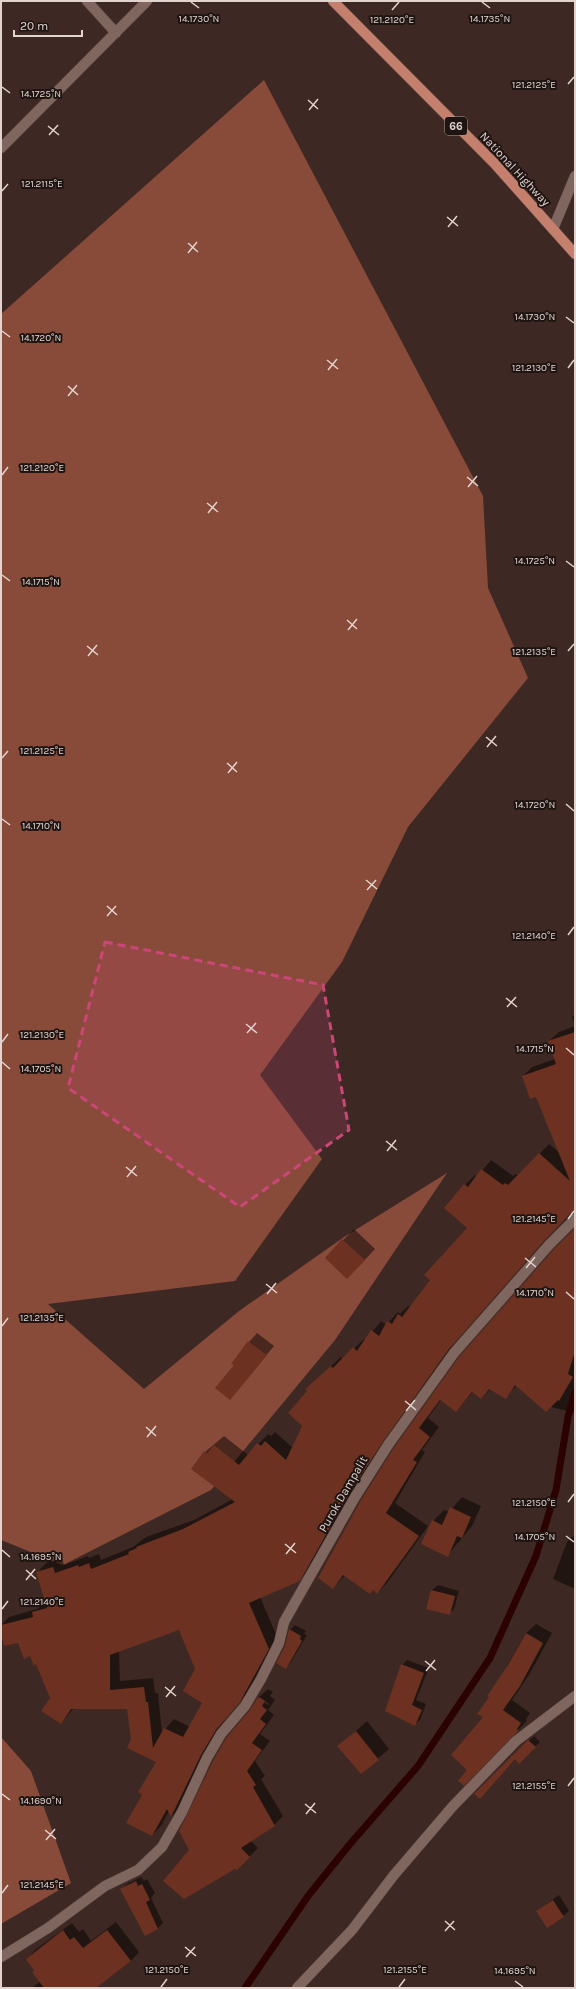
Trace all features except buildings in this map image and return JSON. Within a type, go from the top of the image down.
[{"type":"main road","name":"National Highway","points":[[333,1],[494,163],[575,254]]},
{"type":"street","points":[[87,1],[116,33]]},
{"type":"street","points":[[1,148],[147,1]]},
{"type":"street","points":[[553,229],[575,176]]},
{"type":"street","name":"Purok Dampalit","points":[[1,1957],[48,1928],[105,1886],[138,1870],[162,1847],[182,1812],[221,1734],[245,1706],[261,1679],[279,1643],[284,1622],[355,1497],[388,1445],[454,1353],[549,1245],[575,1219]]},
{"type":"street","points":[[297,1988],[352,1930],[394,1875],[458,1801],[516,1741],[575,1696]]},
{"type":"highlighted area","points":[[105,942],[323,985],[349,1130],[240,1207],[68,1088]]},
{"type":"shaded area","points":[[264,80],[483,496],[488,588],[528,678],[408,827],[342,962],[260,1075],[322,1159],[235,1281],[48,1304],[144,1389],[239,1311],[344,1237],[447,1173],[335,1340],[211,1490],[63,1565],[1,1540],[1,314]]},
{"type":"shaded area","points":[[1,1737],[31,1771],[71,1883],[1,1924]]},
{"type":"waterway","points":[[245,1988],[308,1896],[350,1844],[418,1766],[490,1658],[536,1556],[556,1490],[568,1417],[575,1392]]}]
